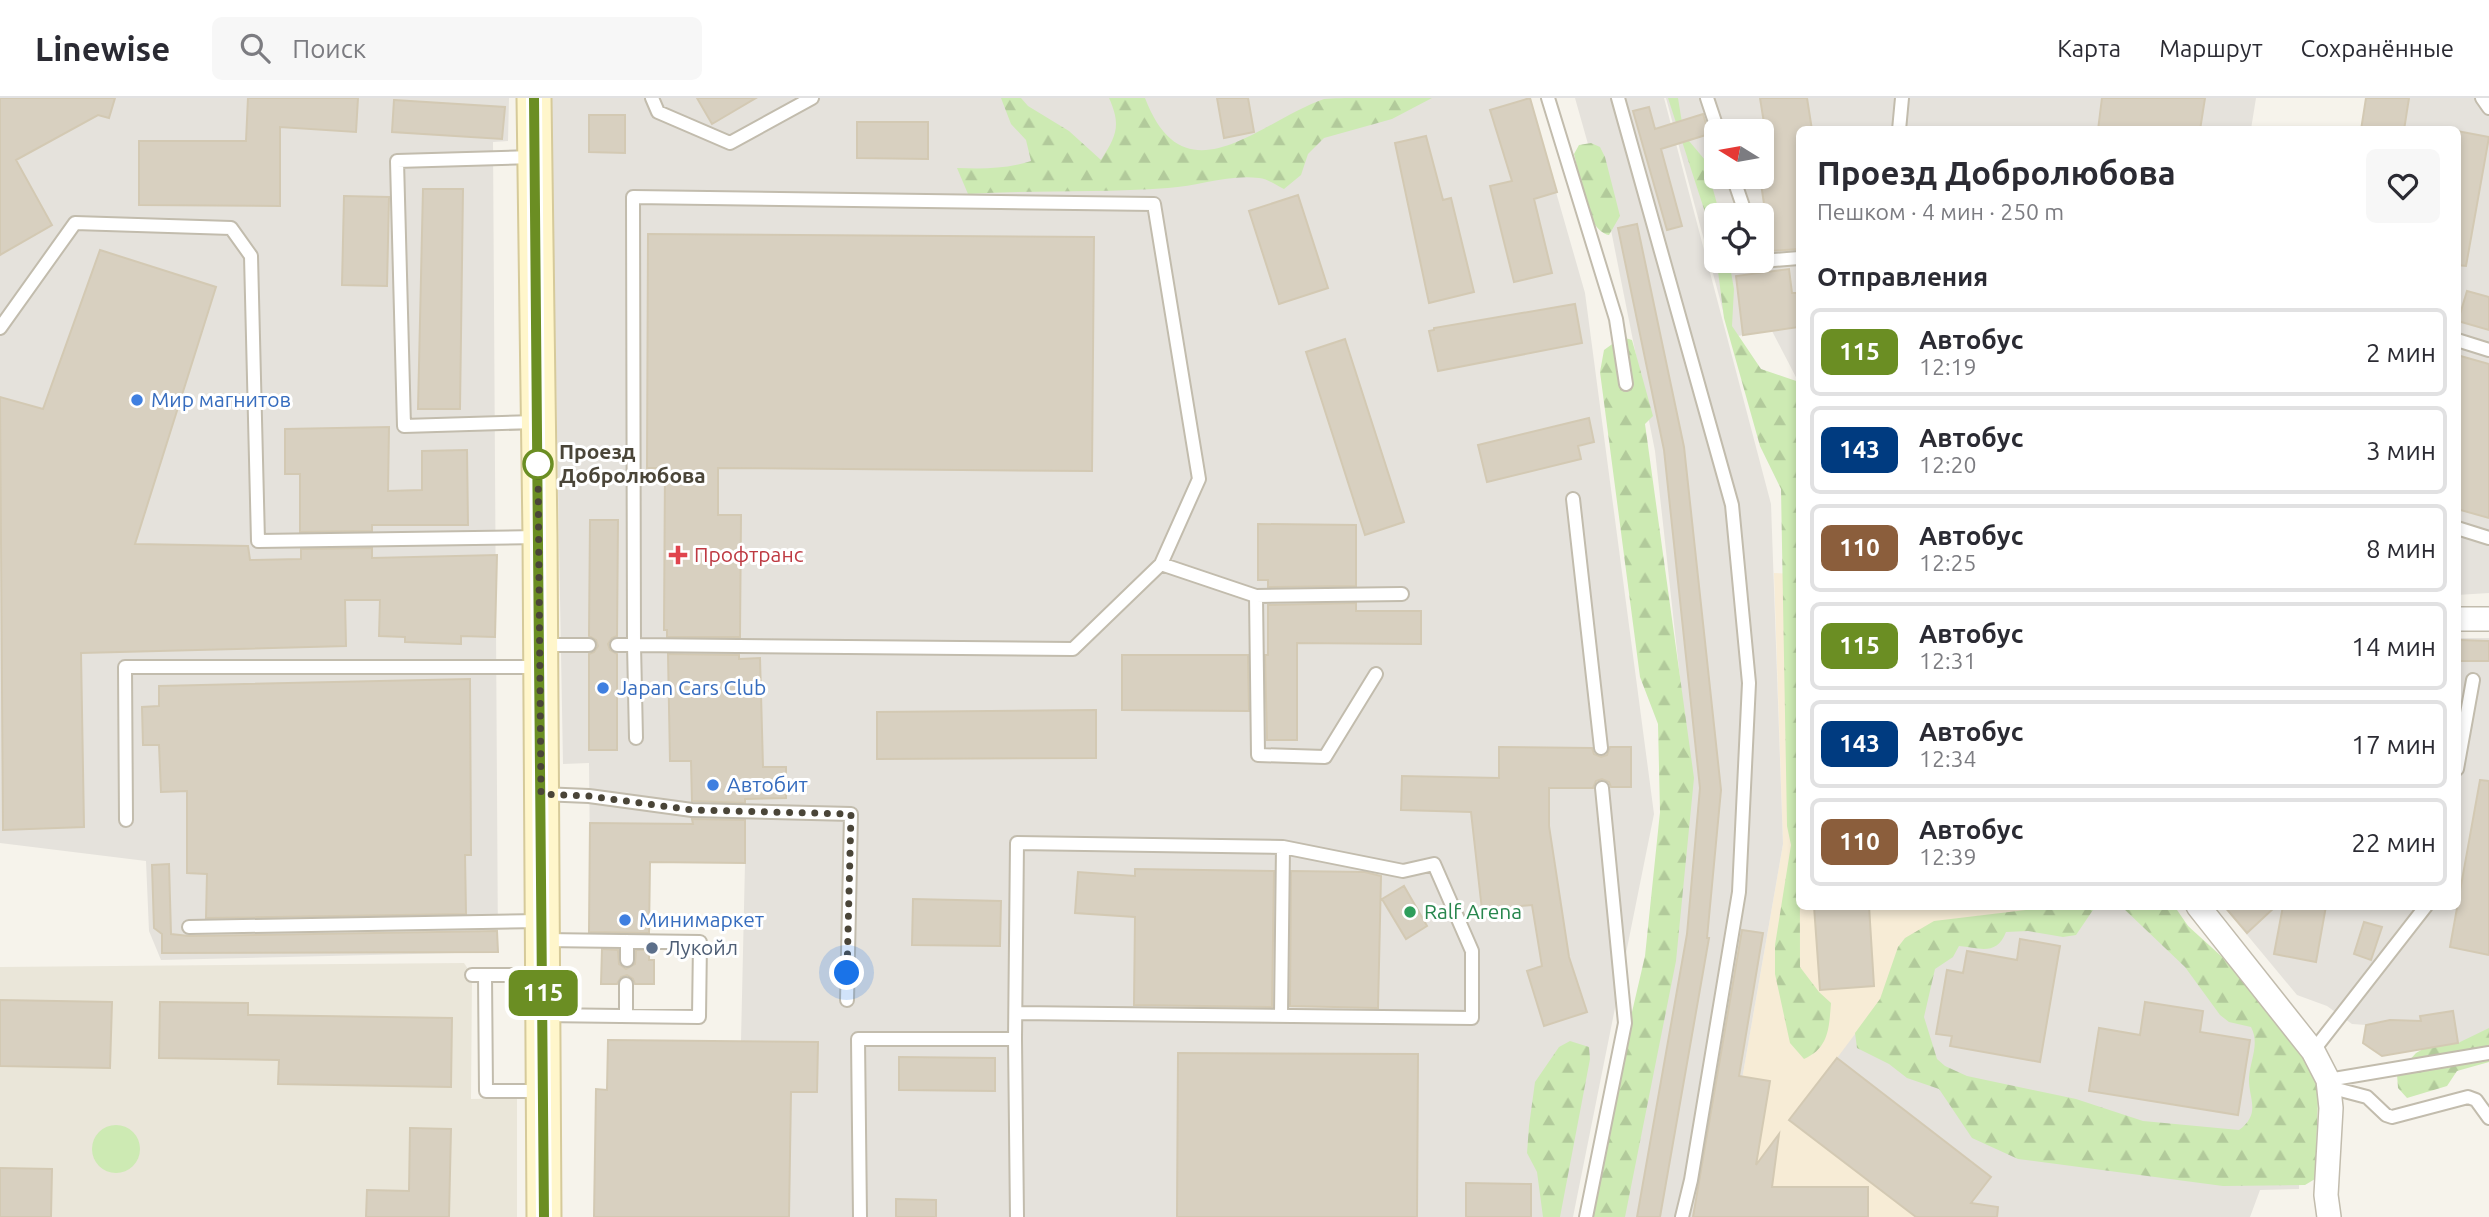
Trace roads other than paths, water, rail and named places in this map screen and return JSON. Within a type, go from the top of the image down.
[{"type":"street","points":[[534,98],[544,1217]]},
{"type":"street","points":[[2461,619],[2489,619]]},
{"type":"street","points":[[2201,910],[2313,1051],[2329,1084],[2331,1108],[2326,1195],[2329,1217]]},
{"type":"lane","points":[[652,98],[658,113],[730,143],[812,98]]},
{"type":"lane","points":[[1548,98],[1616,319],[1626,384]]},
{"type":"lane","points":[[1618,98],[1732,505],[1749,683],[1739,892],[1691,1180],[1682,1217]]},
{"type":"lane","points":[[1707,98],[1714,119]]},
{"type":"lane","points":[[1899,126],[1902,98]]},
{"type":"lane","points":[[2482,98],[2489,108]]},
{"type":"lane","points":[[535,157],[397,161],[404,426],[538,422]]},
{"type":"lane","points":[[617,645],[634,645],[1073,649],[1161,564],[1199,479],[1154,204],[633,197],[634,645],[636,738]]},
{"type":"lane","points":[[0,328],[75,223],[231,228],[251,256],[258,541],[540,537]]},
{"type":"lane","points":[[1774,260],[1796,258]]},
{"type":"lane","points":[[2461,341],[2489,350]]},
{"type":"lane","points":[[1573,499],[1601,748]]},
{"type":"lane","points":[[2461,529],[2489,538]]},
{"type":"lane","points":[[1161,564],[1256,596],[1402,594]]},
{"type":"lane","points":[[1256,596],[1258,755],[1325,758],[1376,674]]},
{"type":"lane","points":[[126,820],[125,667],[540,656],[589,645]]},
{"type":"lane","points":[[2461,747],[2473,680]]},
{"type":"lane","points":[[1586,1217],[1625,1023],[1602,788]]},
{"type":"lane","points":[[541,794],[589,796],[692,810],[851,814],[847,1000]]},
{"type":"lane","points":[[1016,1013],[1472,1018],[1472,951],[1434,864],[1403,871],[1283,847],[1017,843],[1015,1039],[1017,1217]]},
{"type":"lane","points":[[1282,1014],[1283,847]]},
{"type":"lane","points":[[2313,1051],[2423,910]]},
{"type":"lane","points":[[189,927],[542,930],[627,941],[700,942],[699,1017],[542,1016]]},
{"type":"lane","points":[[627,941],[627,960]]},
{"type":"lane","points":[[472,975],[543,975]]},
{"type":"lane","points":[[485,975],[486,1091],[543,1091]]},
{"type":"lane","points":[[626,984],[626,1016]]},
{"type":"lane","points":[[860,1217],[858,1039],[1015,1039]]},
{"type":"lane","points":[[2329,1084],[2489,1053]]},
{"type":"lane","points":[[2329,1084],[2367,1097],[2386,1115],[2392,1117],[2468,1097],[2476,1100],[2489,1118]]},
{"type":"place","name":"Мир магнитов","points":[[137,400]]},
{"type":"place","name":"Проезд Добролюбова","points":[[538,464]]},
{"type":"place","name":"Профтранс","points":[[678,555]]},
{"type":"place","name":"Japan Cars Club","points":[[603,688]]},
{"type":"place","name":"Автобит","points":[[713,785]]},
{"type":"place","name":"Ralf Arena","points":[[1410,912]]},
{"type":"place","name":"Минимаркет","points":[[625,920]]},
{"type":"place","name":"Лукойл","points":[[652,948]]}]
